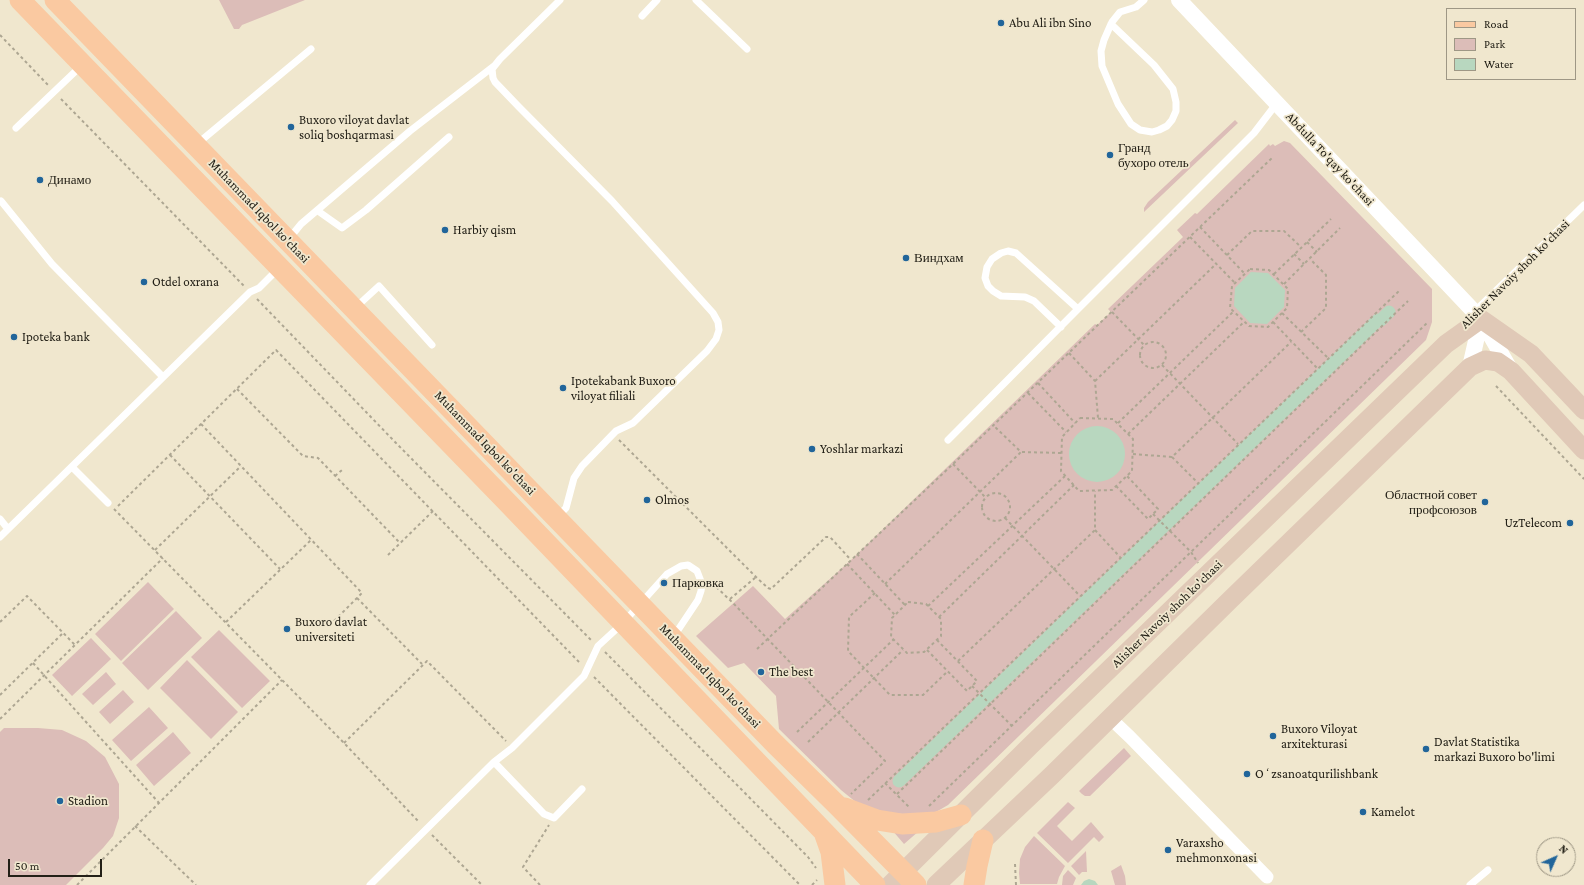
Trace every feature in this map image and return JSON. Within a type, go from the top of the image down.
[{"type":"main road","name":"Muhammad Iqbol ko'chasi","points":[[20,0],[280,267],[875,885]]},
{"type":"main road","name":"Muhammad Iqbol ko'chasi","points":[[55,0],[355,308],[775,744],[843,799],[903,881]]},
{"type":"main road","name":"Alisher Navoiy shoh ko'chasi","points":[[903,881],[961,815],[1208,574],[1446,344],[1478,315]]},
{"type":"main road","points":[[1478,315],[1531,354],[1584,410]]},
{"type":"main road","points":[[936,885],[1110,718],[1470,367],[1485,360],[1498,362],[1511,372],[1582,445]]},
{"type":"main road","points":[[843,799],[877,820],[894,824],[927,823],[961,815]]},
{"type":"main road","points":[[823,830],[831,852],[835,885]]},
{"type":"main road","points":[[974,885],[983,840]]},
{"type":"street","name":"Abdulla To'qay ko'chasi","points":[[1179,0],[1478,315],[1511,372]]},
{"type":"street","name":"Alisher Navoiy shoh ko'chasi","points":[[1470,367],[1478,315]]},
{"type":"street","points":[[1110,718],[1267,877]]},
{"type":"lane","points":[[288,240],[301,224],[410,131],[495,66],[560,0]]},
{"type":"lane","points":[[642,16],[657,0]]},
{"type":"lane","points":[[696,0],[747,50]]},
{"type":"lane","points":[[1111,24],[1154,65],[1172,90],[1176,102],[1176,111],[1172,120],[1167,126],[1159,130],[1152,132],[1140,130],[1131,124],[1126,118],[1113,94],[1102,66],[1101,51],[1111,24],[1120,12],[1136,7],[1144,0]]},
{"type":"lane","points":[[195,145],[311,49]]},
{"type":"lane","points":[[16,128],[82,65]]},
{"type":"lane","points":[[495,66],[492,69],[495,82],[612,201],[713,313],[718,322],[719,330],[716,339],[707,351],[633,423],[620,428],[613,434],[579,470],[570,490],[566,508],[557,517]]},
{"type":"lane","points":[[948,440],[1254,133],[1277,103]]},
{"type":"lane","points":[[318,211],[342,228],[366,210],[449,137]]},
{"type":"lane","points":[[1,200],[52,264],[163,377]]},
{"type":"lane","name":"Alisher Navoiy shoh ko'chasi","points":[[1478,315],[1584,205]]},
{"type":"lane","points":[[1061,327],[1034,301],[1025,297],[1001,296],[993,291],[988,286],[985,278],[987,267],[992,259],[1001,253],[1008,251],[1016,253],[1078,309]]},
{"type":"lane","points":[[0,537],[250,292],[260,288],[280,267]]},
{"type":"lane","points":[[355,308],[379,286],[432,345]]},
{"type":"lane","points":[[72,467],[108,503]]},
{"type":"lane","points":[[0,519],[8,529]]},
{"type":"lane","points":[[370,885],[494,762],[512,748],[584,676],[598,646],[623,623],[667,574],[681,566],[688,566],[697,571],[702,584],[702,591],[698,600],[673,638]]},
{"type":"lane","points":[[494,762],[544,814],[554,818],[582,789]]},
{"type":"lane","points":[[1470,885],[1488,870]]},
{"type":"path","points":[[0,35],[396,443],[808,857]]},
{"type":"path","points":[[757,649],[953,464],[1273,157]]},
{"type":"path","points":[[1274,274],[1331,219]]},
{"type":"path","points":[[1200,227],[1245,274]]},
{"type":"path","points":[[1284,284],[1340,228]]},
{"type":"path","points":[[1227,255],[1252,231],[1284,231],[1301,247]]},
{"type":"path","points":[[1190,238],[1235,283]]},
{"type":"path","points":[[1307,242],[1317,252]]},
{"type":"path","points":[[1294,254],[1304,264]]},
{"type":"path","points":[[1302,332],[1326,308],[1326,275],[1310,259]]},
{"type":"path","points":[[1095,380],[1216,264]]},
{"type":"path","points":[[1250,269],[1269,270],[1288,289],[1287,308],[1268,327],[1249,326],[1230,308],[1232,286],[1245,274],[1250,269]]},
{"type":"path","points":[[864,804],[1399,291]]},
{"type":"path","points":[[897,794],[1408,301]]},
{"type":"path","points":[[1118,424],[1234,311]]},
{"type":"path","points":[[1112,312],[1145,346]]},
{"type":"path","points":[[1282,313],[1328,358]]},
{"type":"path","points":[[1128,434],[1244,322]]},
{"type":"path","points":[[1273,322],[1317,368]]},
{"type":"path","points":[[927,807],[1427,323]]},
{"type":"path","points":[[1148,342],[1159,342],[1166,350],[1167,360],[1162,365],[1158,369],[1148,369],[1141,361],[1140,350],[1148,342]]},
{"type":"path","points":[[1172,457],[1291,342]]},
{"type":"path","points":[[114,509],[276,350],[587,670],[800,885]]},
{"type":"path","points":[[1069,353],[1095,380],[1098,418]]},
{"type":"path","points":[[1162,365],[1238,444]]},
{"type":"path","points":[[1037,383],[1075,424]]},
{"type":"path","points":[[1496,386],[1584,479]]},
{"type":"path","points":[[237,389],[303,456],[318,458],[400,543]]},
{"type":"path","points":[[1027,393],[1066,432]]},
{"type":"path","points":[[1080,418],[1113,419],[1118,424],[1132,439],[1132,471],[1112,490],[1080,491],[1061,472],[1062,436],[1080,418]]},
{"type":"path","points":[[201,424],[362,593],[330,626]]},
{"type":"path","points":[[993,425],[1021,452],[1061,453]]},
{"type":"path","points":[[613,434],[756,577],[771,588],[826,537],[830,537],[852,560]]},
{"type":"path","points":[[885,584],[1021,452]]},
{"type":"path","points":[[1133,454],[1172,457],[1198,483]]},
{"type":"path","points":[[170,455],[280,569]]},
{"type":"path","points":[[953,464],[986,498]]},
{"type":"path","points":[[155,550],[241,466]]},
{"type":"path","points":[[335,476],[342,470]]},
{"type":"path","points":[[928,606],[1064,476]]},
{"type":"path","points":[[1116,486],[1148,519],[1158,509],[1126,476]]},
{"type":"path","points":[[939,617],[1074,485]]},
{"type":"path","points":[[1095,491],[1095,530],[1120,557]]},
{"type":"path","points":[[990,493],[1002,493],[1010,501],[1011,512],[1005,518],[1002,522],[991,522],[982,512],[982,502],[990,493]]},
{"type":"path","points":[[108,503],[482,885]]},
{"type":"path","points":[[388,555],[433,511]]},
{"type":"path","points":[[1153,514],[1191,552],[1208,574]]},
{"type":"path","points":[[1005,518],[1080,596]]},
{"type":"path","points":[[958,661],[1095,530]]},
{"type":"path","points":[[226,622],[311,540]]},
{"type":"path","points":[[857,554],[906,605]]},
{"type":"path","points":[[0,719],[163,558]]},
{"type":"path","points":[[847,564],[895,615]]},
{"type":"path","points":[[697,571],[730,599],[885,761],[843,799]]},
{"type":"path","points":[[730,599],[756,577]]},
{"type":"path","points":[[874,594],[849,617],[848,651],[864,668],[890,695],[923,695],[948,671]]},
{"type":"path","points":[[0,622],[27,596],[75,645]]},
{"type":"path","points":[[357,598],[423,665]]},
{"type":"path","points":[[908,602],[926,604],[928,606],[941,619],[941,636],[924,652],[907,653],[891,637],[892,618],[908,602]]},
{"type":"path","points":[[0,695],[64,633]]},
{"type":"path","points":[[797,732],[893,640]]},
{"type":"path","points":[[927,650],[967,691],[977,681],[937,640]]},
{"type":"path","points":[[808,742],[903,650]]},
{"type":"path","points":[[344,743],[427,661],[512,748]]},
{"type":"path","points":[[33,663],[159,803]]},
{"type":"path","points":[[77,885],[282,680]]},
{"type":"path","points":[[972,686],[1012,726]]},
{"type":"path","points":[[885,783],[914,812],[906,812]]},
{"type":"path","points":[[540,885],[523,867],[554,818]]},
{"type":"path","points":[[135,826],[196,885]]},
{"type":"path","points":[[1015,864],[1016,885]]},
{"type":"green space","points":[[219,0],[305,0],[242,25],[239,29],[234,29]]},
{"type":"green space","points":[[1235,120],[1238,123],[1144,212],[1144,208],[1148,202]]},
{"type":"green space","points":[[1284,141],[1290,143],[1432,289],[1432,322],[1426,340],[948,805],[936,812],[919,815],[887,813],[857,803],[841,790],[779,729],[776,696],[744,663],[728,668],[696,636],[753,586],[785,619],[851,560],[1095,324],[1097,325],[1111,312],[1108,309],[1183,237],[1177,230],[1195,213],[1197,214],[1269,144],[1270,146],[1273,144],[1275,146]]},
{"type":"green space","points":[[148,582],[174,609],[121,661],[95,634]]},
{"type":"green space","points":[[176,611],[202,638],[148,690],[122,663]]},
{"type":"green space","points":[[219,630],[270,681],[242,708],[191,657]]},
{"type":"green space","points":[[91,638],[111,659],[72,696],[52,675]]},
{"type":"green space","points":[[187,660],[238,712],[211,739],[160,688]]},
{"type":"green space","points":[[106,672],[116,684],[93,705],[82,694]]},
{"type":"green space","points":[[123,690],[134,702],[110,724],[99,712]]},
{"type":"green space","points":[[149,707],[168,728],[131,761],[112,740]]},
{"type":"green space","name":"Stadion","points":[[4,728],[62,730],[86,741],[105,757],[119,784],[119,818],[113,836],[66,885],[0,885],[0,732]]},
{"type":"green space","points":[[173,732],[191,753],[154,786],[136,765]]},
{"type":"green space","points":[[1124,748],[1131,756],[1090,796],[1085,796],[1082,794],[1079,791]]},
{"type":"green space","points":[[1068,802],[1075,808],[1057,826],[1072,841],[1091,822],[1104,837],[1099,842],[1094,837],[1068,863],[1037,833]]},
{"type":"green space","points":[[892,830],[919,831],[904,844]]},
{"type":"green space","points":[[1034,836],[1065,866],[1057,884],[1020,884],[1020,859],[1025,847]]},
{"type":"green space","points":[[1086,851],[1087,872],[1082,872],[1079,875],[1071,866]]},
{"type":"green space","points":[[1121,865],[1125,876],[1126,885],[1115,885],[1111,871]]},
{"type":"green space","points":[[1068,870],[1076,878],[1073,885],[1062,885],[1063,876]]},
{"type":"water","points":[[1251,272],[1268,273],[1285,290],[1284,307],[1267,324],[1250,323],[1234,306],[1235,288]]},
{"type":"water","points":[[1097,426],[1108,428],[1117,434],[1123,443],[1125,454],[1123,465],[1117,474],[1108,480],[1097,482],[1086,480],[1077,474],[1071,465],[1069,454],[1071,443],[1077,434],[1086,428]]},
{"type":"water","points":[[1089,879],[1095,881],[1098,885],[1081,885],[1084,881]]},
{"type":"waterway","points":[[899,781],[1378,320],[1381,320],[1389,312]]},
{"type":"place","name":"Abu Ali ibn Sino","points":[[1001,23]]},
{"type":"place","name":"Buxoro viloyat davlat soliq boshqarmasi","points":[[291,127]]},
{"type":"place","name":"Гранд бухоро отель","points":[[1110,155]]},
{"type":"place","name":"Динамо","points":[[40,180]]},
{"type":"place","name":"Harbiy qism","points":[[445,230]]},
{"type":"place","name":"Виндхам","points":[[906,258]]},
{"type":"place","name":"Otdel oxrana","points":[[144,282]]},
{"type":"place","name":"Ipoteka bank","points":[[14,337]]},
{"type":"place","name":"Ipotekabank Buxoro viloyat filiali","points":[[563,388]]},
{"type":"place","name":"Yoshlar markazi","points":[[812,449]]},
{"type":"place","name":"Olmos","points":[[647,500]]},
{"type":"place","name":"Областной совет профсоюзов","points":[[1485,502]]},
{"type":"place","name":"UzTelecom","points":[[1570,523]]},
{"type":"place","name":"Парковка","points":[[664,583]]},
{"type":"place","name":"Buxoro davlat universiteti","points":[[287,629]]},
{"type":"place","name":"The best","points":[[761,672]]},
{"type":"place","name":"Buxoro Viloyat arxitekturasi","points":[[1273,736]]},
{"type":"place","name":"Davlat Statistika markazi Buxoro bo'limi","points":[[1426,749]]},
{"type":"place","name":"Oʻzsanoatqurilishbank","points":[[1247,774]]},
{"type":"place","name":"Stadion","points":[[60,801]]},
{"type":"place","name":"Kamelot","points":[[1363,812]]},
{"type":"place","name":"Varaxsho mehmonxonasi","points":[[1168,850]]}]
